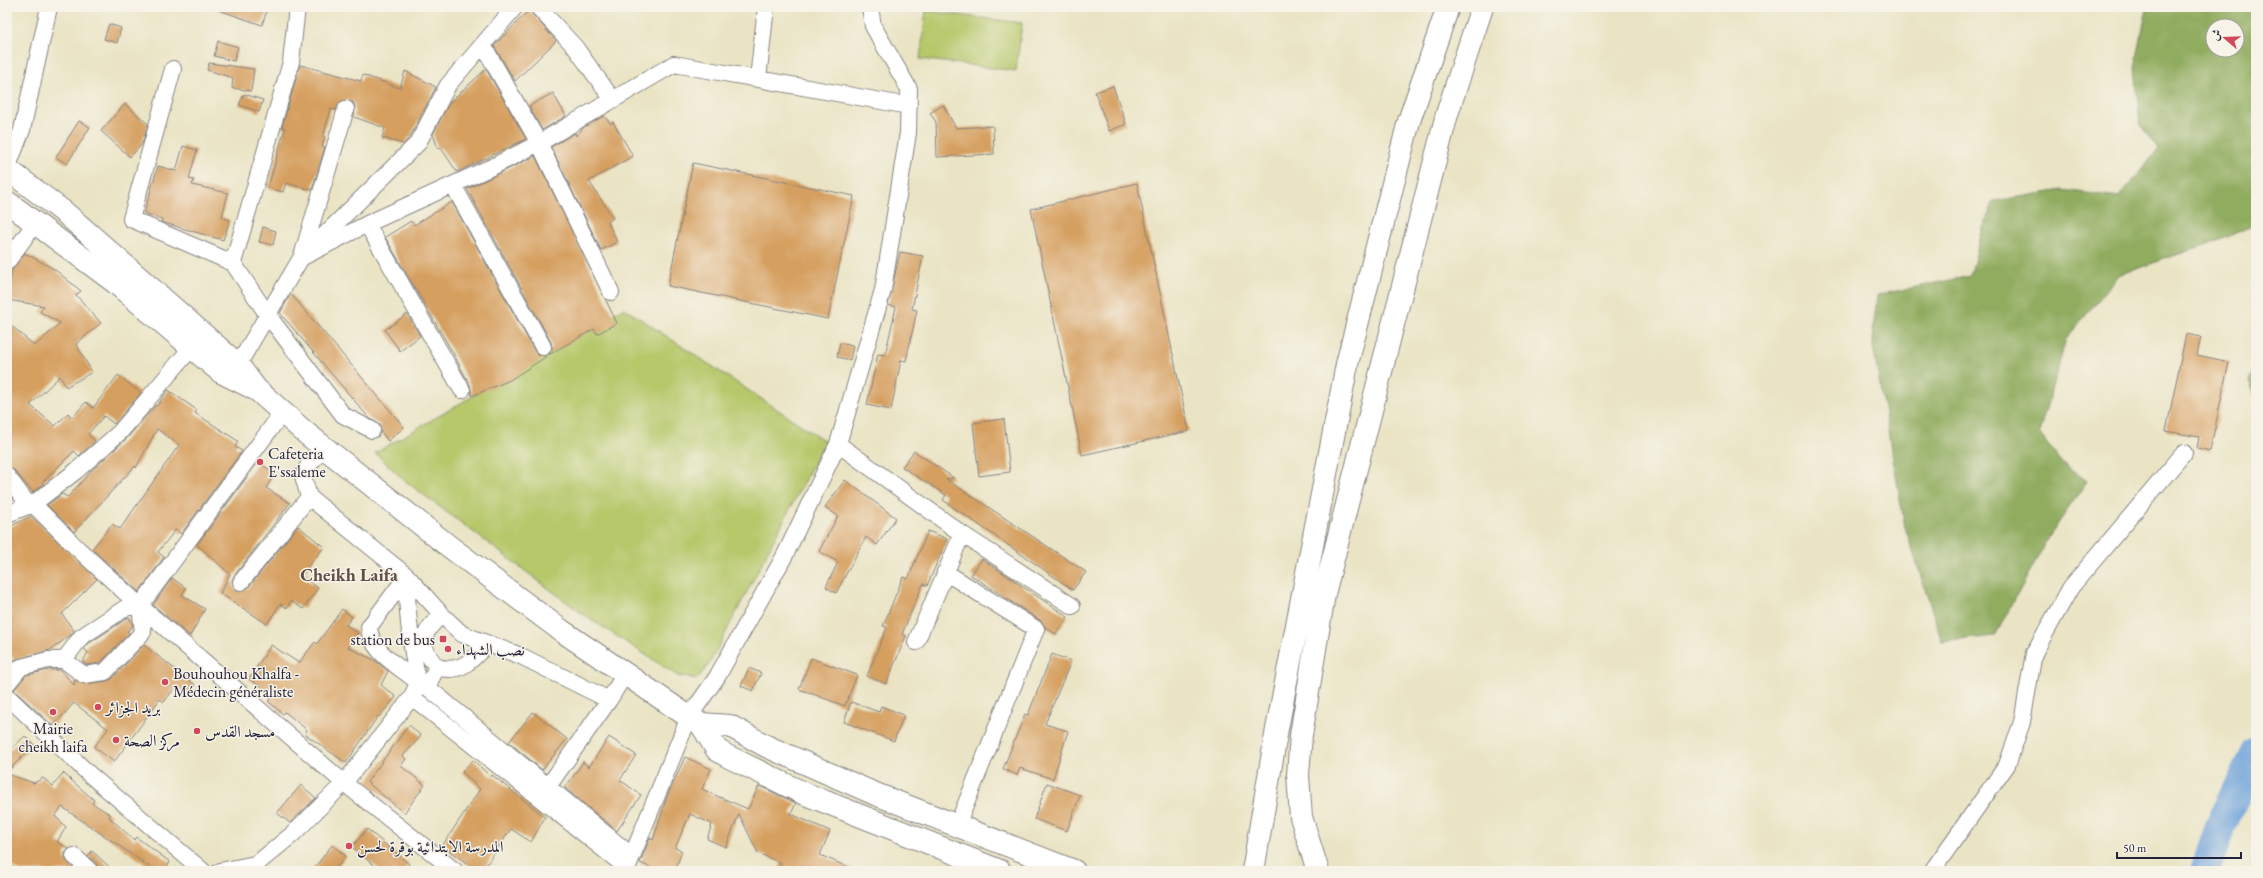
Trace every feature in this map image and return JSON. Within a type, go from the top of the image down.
[{"type":"main road","points":[[1253,871],[1277,729],[1347,364],[1409,121],[1448,7]]},
{"type":"main road","points":[[1318,871],[1301,817],[1298,775],[1301,735],[1324,594],[1447,114],[1482,7]]},
{"type":"main road","points":[[7,169],[64,212],[238,365],[256,389],[282,414],[446,544],[562,631],[695,720],[717,750],[803,793],[1000,871]]},
{"type":"main road","points":[[7,202],[36,222],[116,283],[228,377],[256,389]]},
{"type":"main road","points":[[695,720],[730,726],[783,754],[958,826],[1074,871]]},
{"type":"street","points":[[7,169],[22,130],[48,7]]},
{"type":"street","points":[[233,263],[291,62],[297,7]]},
{"type":"street","points":[[238,365],[301,258],[418,143],[448,85],[483,45],[499,15],[515,7]]},
{"type":"street","points":[[538,7],[575,47],[613,100]]},
{"type":"street","points":[[758,79],[766,7]]},
{"type":"street","points":[[407,576],[369,627],[370,638],[375,647],[423,684],[544,793],[628,865],[695,720],[717,677],[785,555],[838,444],[883,290],[908,133],[909,90],[873,26],[870,7]]},
{"type":"street","points":[[483,45],[539,143],[611,292]]},
{"type":"street","points":[[301,258],[367,224],[453,185],[539,143],[674,64],[909,106]]},
{"type":"street","points":[[173,69],[131,219],[233,263],[267,314],[343,415],[372,430]]},
{"type":"street","points":[[301,258],[346,108]]},
{"type":"street","points":[[453,185],[543,347]]},
{"type":"street","points":[[7,262],[36,222]]},
{"type":"street","points":[[367,224],[462,390]]},
{"type":"street","points":[[7,514],[30,504],[76,471],[120,432],[192,347]]},
{"type":"street","points":[[7,684],[22,667],[48,660],[64,660],[84,675],[105,672],[143,632],[140,606],[282,414]]},
{"type":"street","points":[[838,444],[962,534],[1072,606]]},
{"type":"street","points":[[324,447],[303,476],[309,497],[407,576],[442,615],[462,634],[521,656],[609,700]]},
{"type":"street","points":[[1932,871],[2007,765],[2022,722],[2034,653],[2071,587],[2184,453]]},
{"type":"street","points":[[7,476],[30,504],[140,606],[344,783],[455,871]]},
{"type":"street","points":[[241,582],[309,497]]},
{"type":"street","points":[[916,642],[962,534]]},
{"type":"street","points":[[945,572],[1036,629],[958,826]]},
{"type":"street","points":[[407,576],[406,600],[410,646],[423,684]]},
{"type":"street","points":[[64,660],[81,637],[127,607],[140,606]]},
{"type":"street","points":[[442,615],[428,626],[424,642],[428,656],[437,667],[451,671],[462,667],[487,644]]},
{"type":"street","points":[[220,871],[251,867],[294,834],[344,783],[437,667]]},
{"type":"street","points":[[544,793],[609,700],[625,674]]},
{"type":"street","points":[[7,696],[89,774],[203,871]]},
{"type":"street","points":[[412,697],[544,793]]},
{"type":"street","points":[[74,856],[90,871]]},
{"type":"green space","points":[[2147,7],[2256,7],[2256,224],[2222,239],[2119,275],[2066,339],[2039,433],[2060,461],[2087,481],[2047,540],[1995,636],[1942,642],[1905,527],[1872,341],[1877,295],[1970,276],[1983,228],[1994,201],[2062,190],[2119,197],[2158,150],[2140,124],[2135,68]]},
{"type":"green space","points":[[926,11],[1022,23],[1016,71],[920,59]]},
{"type":"green space","points":[[624,308],[825,441],[710,663],[697,679],[678,676],[580,612],[404,480],[375,453]]},
{"type":"green space","points":[[2256,364],[2256,399],[2249,381]]},
{"type":"building","points":[[217,7],[268,7],[262,25],[216,9]]},
{"type":"building","points":[[529,10],[556,41],[515,81],[494,46]]},
{"type":"building","points":[[109,24],[121,28],[117,43],[104,39]]},
{"type":"building","points":[[218,41],[238,47],[234,61],[214,56]]},
{"type":"building","points":[[209,63],[254,69],[251,91],[232,88],[233,78],[207,70]]},
{"type":"building","points":[[300,65],[361,81],[363,75],[400,88],[405,71],[436,87],[410,137],[403,144],[382,138],[385,128],[354,117],[355,107],[353,102],[344,100],[340,102],[336,110],[331,109],[323,136],[325,137],[322,147],[325,147],[312,190],[286,183],[283,192],[268,188],[285,128],[282,127]]},
{"type":"building","points":[[486,69],[526,139],[457,172],[441,148],[438,149],[433,134],[449,103]]},
{"type":"building","points":[[1113,86],[1126,124],[1109,131],[1095,92]]},
{"type":"building","points":[[553,93],[566,116],[542,130],[529,106]]},
{"type":"building","points":[[244,94],[263,100],[259,112],[239,105]]},
{"type":"building","points":[[125,104],[148,124],[142,144],[130,157],[101,131]]},
{"type":"building","points":[[943,105],[956,128],[993,126],[994,154],[937,157],[936,122],[930,113]]},
{"type":"building","points":[[604,116],[611,124],[613,122],[633,156],[589,181],[613,218],[608,222],[617,242],[601,250],[551,147],[575,133],[576,136],[584,127]]},
{"type":"building","points":[[79,121],[90,127],[67,164],[56,157]]},
{"type":"building","points":[[183,146],[197,150],[189,179],[194,180],[192,185],[228,193],[222,217],[230,220],[223,240],[161,222],[162,219],[144,213],[158,166],[176,171]]},
{"type":"building","points":[[535,156],[617,323],[597,334],[594,329],[548,355],[552,348],[551,342],[467,189]]},
{"type":"building","points":[[693,163],[854,196],[828,319],[668,286]]},
{"type":"building","points":[[1137,183],[1189,431],[1082,455],[1031,209]]},
{"type":"building","points":[[452,202],[535,352],[538,355],[547,356],[510,380],[472,396],[470,385],[452,351],[385,237],[411,221],[414,225]]},
{"type":"building","points":[[263,227],[276,231],[273,245],[259,242]]},
{"type":"building","points":[[900,252],[923,256],[912,309],[917,310],[906,361],[901,360],[891,410],[867,405],[878,354],[885,355],[896,307],[888,305]]},
{"type":"building","points":[[25,253],[54,269],[81,291],[76,295],[101,323],[76,344],[92,372],[66,387],[60,376],[30,405],[55,426],[68,413],[72,418],[86,402],[93,408],[118,375],[141,393],[114,424],[104,416],[88,434],[95,441],[79,456],[74,451],[42,483],[44,484],[33,492],[14,470],[7,467],[7,322],[35,346],[60,323],[40,312],[44,306],[7,300],[12,270]]},
{"type":"building","points":[[291,294],[404,427],[388,441],[381,432],[380,425],[369,418],[280,313]]},
{"type":"building","points":[[407,314],[420,336],[400,351],[385,330]]},
{"type":"building","points":[[2186,334],[2201,337],[2197,355],[2229,362],[2210,451],[2197,448],[2199,437],[2166,431]]},
{"type":"building","points":[[840,343],[853,346],[850,360],[837,357]]},
{"type":"building","points":[[168,390],[197,410],[195,413],[238,441],[235,447],[242,451],[181,534],[176,529],[158,552],[164,557],[139,592],[92,549],[112,524],[120,529],[179,445],[157,429],[136,468],[135,466],[74,532],[47,505],[62,494],[68,497],[92,470],[127,438],[156,405],[157,406]]},
{"type":"building","points":[[1004,419],[1010,472],[979,476],[973,423]]},
{"type":"building","points":[[914,451],[954,478],[946,479],[1086,572],[1073,590],[943,500],[946,495],[902,467]]},
{"type":"building","points":[[258,462],[275,473],[266,488],[290,503],[234,576],[232,581],[235,589],[240,591],[248,588],[298,526],[324,547],[301,575],[318,588],[303,609],[291,601],[287,608],[280,604],[267,624],[220,593],[230,574],[197,545]]},
{"type":"building","points":[[845,480],[896,518],[877,545],[866,537],[836,593],[826,587],[838,562],[819,551],[838,516],[825,507]]},
{"type":"building","points":[[31,516],[97,579],[62,614],[74,631],[71,635],[50,650],[14,660],[7,649],[7,528]]},
{"type":"building","points":[[928,531],[947,539],[927,586],[923,584],[902,634],[906,636],[886,684],[867,676],[887,627],[883,626],[903,577],[908,579]]},
{"type":"building","points":[[982,559],[1068,617],[1056,634],[1045,627],[1041,621],[971,575]]},
{"type":"building","points":[[172,578],[186,588],[182,595],[205,609],[190,636],[153,605]]},
{"type":"building","points":[[342,609],[352,617],[346,625],[358,633],[348,647],[376,661],[388,671],[381,685],[396,697],[379,717],[378,716],[346,763],[305,734],[307,730],[285,712],[283,714],[268,701],[274,695],[249,679],[271,645],[299,663],[315,642],[317,644]]},
{"type":"building","points":[[129,617],[133,626],[127,631],[129,633],[100,663],[87,665],[83,662],[88,652],[84,649],[88,644]]},
{"type":"building","points":[[144,645],[195,685],[188,695],[176,686],[164,702],[160,699],[114,762],[94,747],[108,729],[74,703],[53,726],[14,690],[26,675],[49,670],[61,670],[74,685],[75,680],[85,684],[107,681],[112,679]]},
{"type":"building","points":[[1052,654],[1071,661],[1045,724],[1068,731],[1053,779],[1020,768],[1017,775],[1003,769],[1025,714],[1028,715]]},
{"type":"building","points":[[811,658],[857,675],[845,706],[799,689]]},
{"type":"building","points":[[749,668],[761,673],[753,691],[741,686]]},
{"type":"building","points":[[851,702],[879,712],[881,706],[904,715],[894,741],[844,722]]},
{"type":"building","points":[[533,712],[567,739],[542,770],[509,742]]},
{"type":"building","points":[[409,725],[421,736],[403,756],[406,759],[401,766],[425,785],[404,813],[367,782]]},
{"type":"building","points":[[25,736],[34,745],[7,772],[7,753]]},
{"type":"building","points":[[609,737],[636,755],[620,780],[641,795],[617,831],[565,788],[583,762],[589,767]]},
{"type":"building","points":[[685,757],[711,769],[702,789],[748,809],[759,786],[796,803],[791,814],[830,831],[820,855],[857,871],[778,871],[781,863],[758,853],[739,814],[726,847],[707,839],[712,824],[690,814],[675,848],[682,851],[675,871],[659,871],[640,863],[650,838],[653,840],[667,797]]},
{"type":"building","points":[[473,760],[491,777],[492,775],[545,817],[531,842],[511,829],[482,871],[478,871],[442,846],[480,789],[462,772]]},
{"type":"building","points":[[63,773],[94,800],[92,803],[111,815],[109,817],[134,840],[136,837],[170,862],[165,871],[156,871],[62,807],[55,816],[66,827],[57,842],[69,849],[65,853],[65,859],[76,871],[20,871],[7,863],[7,774],[34,783],[43,778],[53,786]]},
{"type":"building","points":[[1047,783],[1080,795],[1067,831],[1034,819]]},
{"type":"building","points":[[301,785],[316,798],[290,823],[277,813]]},
{"type":"building","points":[[367,829],[409,864],[403,871],[381,871],[352,847]]},
{"type":"building","points":[[332,845],[346,856],[334,871],[312,871]]},
{"type":"building","points":[[92,851],[114,871],[99,871],[97,864],[88,856]]},
{"type":"waterway","points":[[2205,871],[2221,824],[2256,753]]},
{"type":"place","name":"Cafeteria E'ssaleme","points":[[260,462]]},
{"type":"place","name":"station de bus","points":[[443,639]]},
{"type":"place","name":"نصب الشهداء","points":[[448,649]]},
{"type":"place","name":"Bouhouhou Khalfa - Médecin généraliste","points":[[165,682]]},
{"type":"place","name":"بريد الجزائر","points":[[98,707]]},
{"type":"place","name":"Mairie cheikh laifa","points":[[53,712]]},
{"type":"place","name":"مسجد القدس","points":[[197,731]]},
{"type":"place","name":"مركز الصحة","points":[[116,740]]},
{"type":"place","name":"المدرسة الابتدائية بوقرة لحسن","points":[[349,846]]},
{"type":"district","name":"Cheikh Laifa","points":[[349,574]]}]
